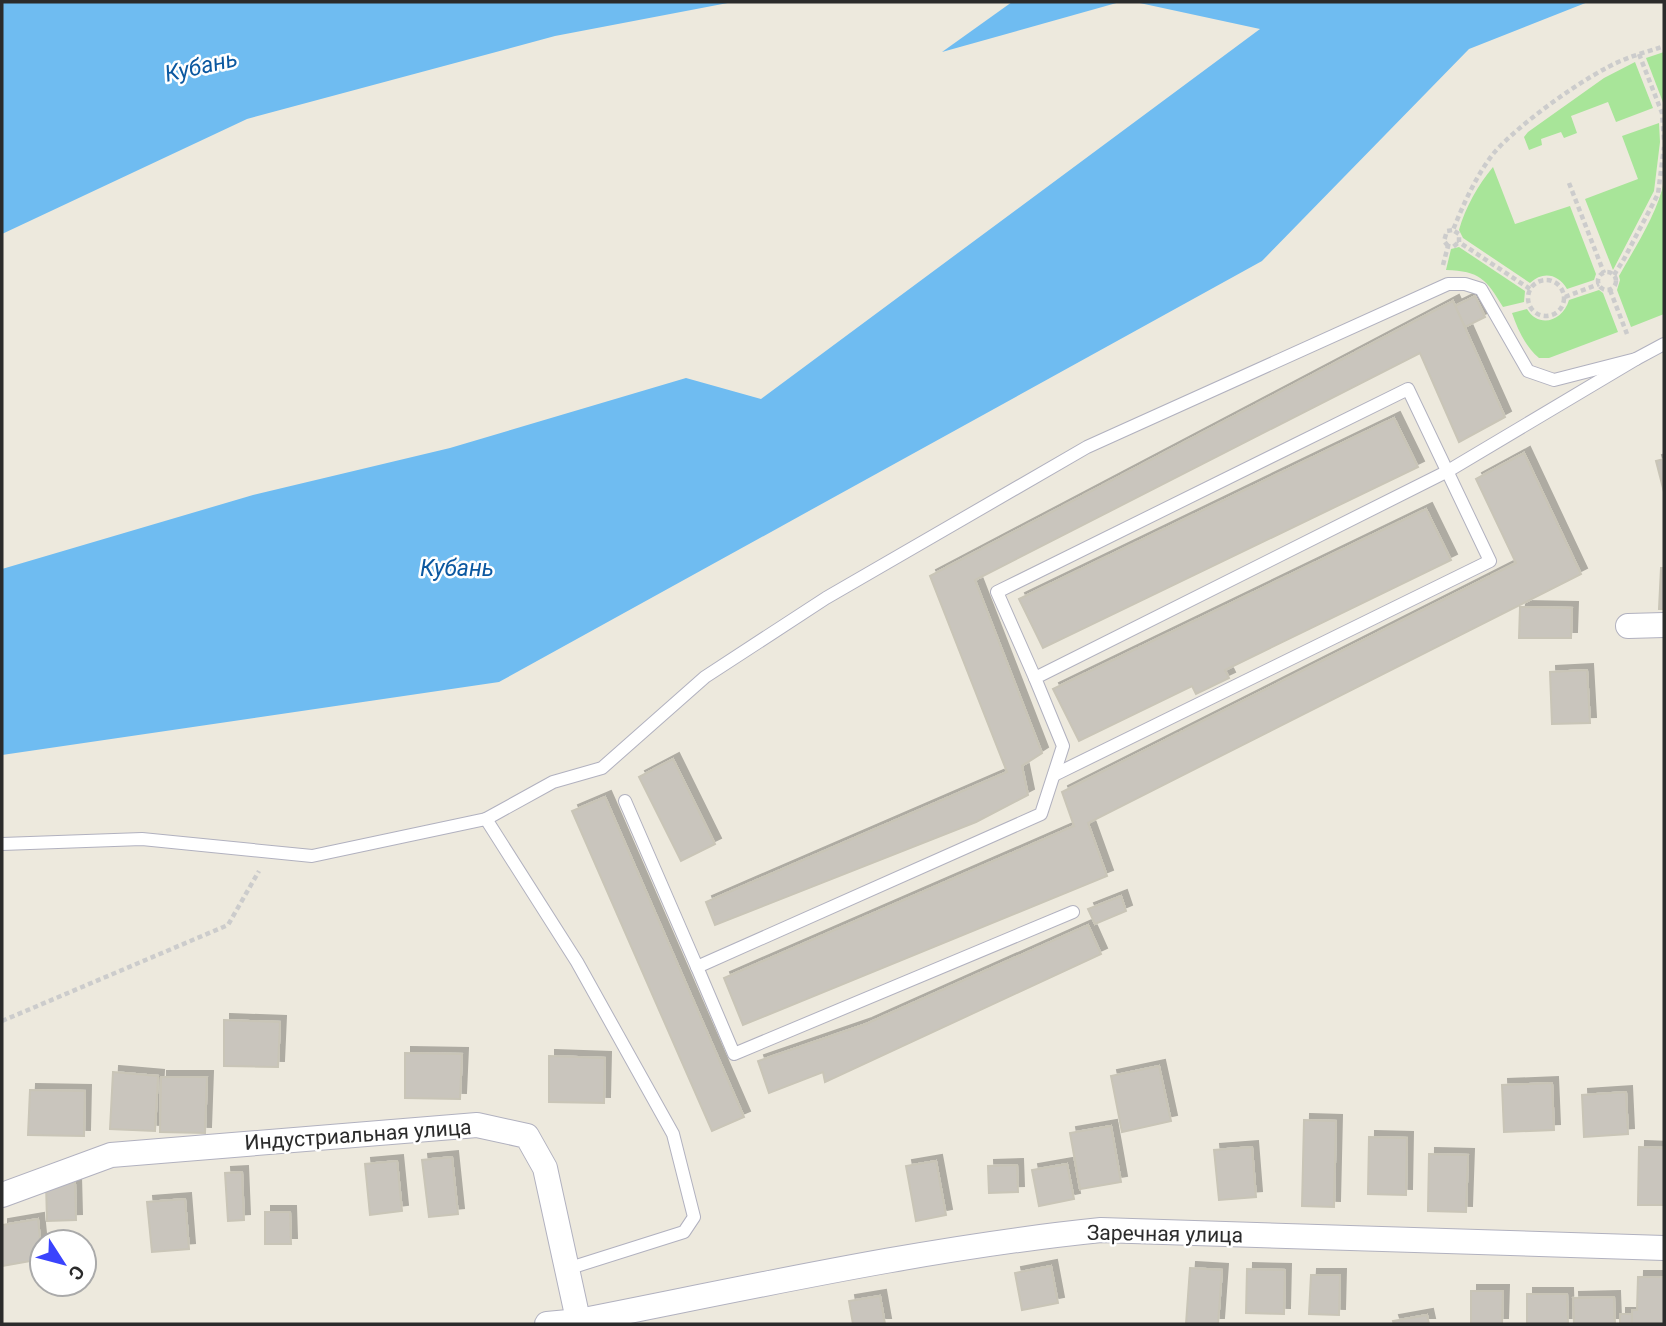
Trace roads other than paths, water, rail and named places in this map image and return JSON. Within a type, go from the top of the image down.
[{"type":"street","points":[[1628,626],[1664,625]]},
{"type":"street","name":"Индустриальная улица","points":[[2,1195],[111,1155],[477,1125],[527,1136],[545,1168],[579,1323]]},
{"type":"street","name":"Заречная улица","points":[[547,1324],[579,1323],[944,1250],[1013,1239],[1101,1230],[1664,1248]]},
{"type":"lane","points":[[2,844],[142,839],[312,856],[486,819],[553,782],[602,768],[716,670],[826,598],[1087,447],[1448,284],[1465,284],[1481,289],[1528,372],[1553,380],[1636,359]]},
{"type":"lane","points":[[1035,678],[1448,471],[1664,344]]},
{"type":"lane","points":[[697,967],[1041,814],[1063,746],[997,592],[1408,389],[1490,561],[1054,775]]},
{"type":"lane","points":[[625,801],[734,1054],[1073,912]]},
{"type":"lane","points":[[486,819],[577,962],[673,1134],[694,1217],[684,1233],[567,1269]]},
{"type":"water","name":"Кубань","points":[[2,2],[733,2],[555,36],[247,119],[2,234]]},
{"type":"water","points":[[1012,2],[1120,2],[942,52]]},
{"type":"water","name":"Кубань","points":[[1135,2],[1588,2],[1469,49],[1262,261],[499,682],[2,755],[2,569],[253,495],[450,448],[686,378],[761,399],[1260,29]]}]
